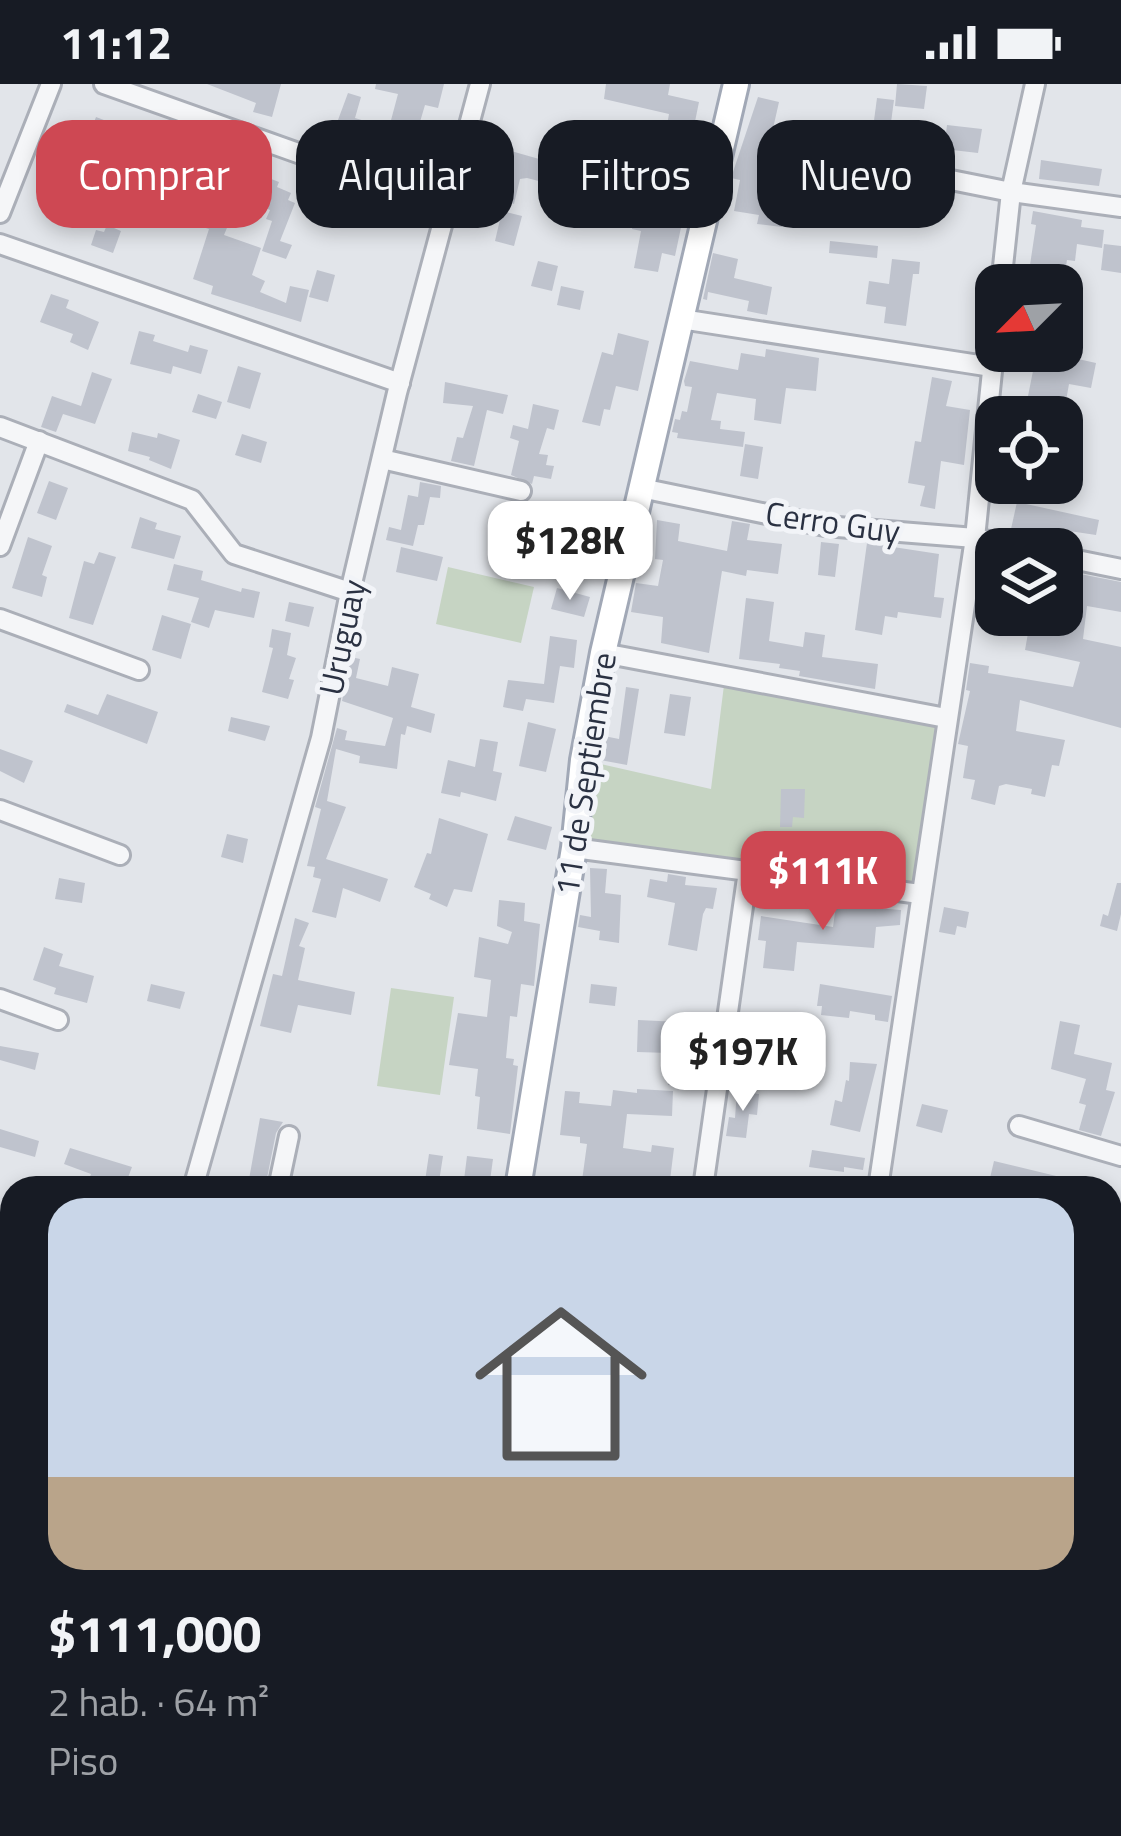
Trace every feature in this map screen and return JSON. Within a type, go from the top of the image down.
[{"type":"main road","name":"11 de Septiembre","points":[[520,1176],[603,652],[736,84]]},
{"type":"street","points":[[0,214],[51,84]]},
{"type":"street","points":[[104,84],[296,152]]},
{"type":"street","name":"Uruguay","points":[[470,120],[480,84]]},
{"type":"street","points":[[1003,264],[1011,192],[1035,84]]},
{"type":"street","points":[[955,181],[1121,207]]},
{"type":"street","name":"Uruguay","points":[[196,1176],[321,738],[350,592],[441,228]]},
{"type":"street","points":[[0,244],[400,383]]},
{"type":"street","points":[[681,319],[975,364]]},
{"type":"street","points":[[976,528],[992,372]]},
{"type":"street","points":[[0,427],[192,500],[234,554],[350,592]]},
{"type":"street","points":[[0,546],[40,441]]},
{"type":"street","points":[[382,459],[521,490]]},
{"type":"street","name":"Cerro Guy","points":[[641,488],[825,526],[975,538]]},
{"type":"street","points":[[880,1176],[975,538]]},
{"type":"street","points":[[1083,561],[1121,569]]},
{"type":"street","points":[[0,619],[139,670]]},
{"type":"street","points":[[603,652],[946,718]]},
{"type":"street","points":[[0,810],[120,855]]},
{"type":"street","points":[[574,848],[920,894]]},
{"type":"street","points":[[705,1176],[748,872]]},
{"type":"street","points":[[0,999],[58,1020]]},
{"type":"street","points":[[1019,1126],[1121,1156]]},
{"type":"street","points":[[281,1176],[289,1136]]},
{"type":"green space","points":[[448,567],[534,587],[521,643],[436,624]]},
{"type":"green space","points":[[725,677],[946,718],[919,894],[574,848],[583,760],[711,789]]},
{"type":"green space","points":[[391,988],[454,997],[440,1095],[377,1086]]},
{"type":"building","points":[[207,84],[281,84],[272,117],[253,112],[256,103]]},
{"type":"building","points":[[376,84],[444,84],[438,108],[425,105],[421,120],[391,120],[398,94],[375,89]]},
{"type":"building","points":[[606,84],[670,84],[668,95],[699,102],[695,120],[668,120],[669,114],[604,99]]},
{"type":"building","points":[[897,84],[927,86],[924,109],[895,106]]},
{"type":"building","points":[[348,93],[361,97],[355,118],[362,120],[338,120]]},
{"type":"building","points":[[758,97],[779,102],[775,120],[757,120],[757,215],[734,211],[740,180],[733,178]]},
{"type":"building","points":[[877,98],[894,100],[891,120],[874,120]]},
{"type":"building","points":[[955,126],[982,129],[978,153],[955,150]]},
{"type":"building","points":[[514,152],[538,159],[538,181],[520,179],[514,204]]},
{"type":"building","points":[[1041,160],[1102,169],[1099,186],[1039,179]]},
{"type":"building","points":[[272,179],[291,193],[288,200],[295,203],[280,241],[292,245],[286,259],[262,251],[272,228]]},
{"type":"building","points":[[1033,211],[1082,220],[1081,227],[1104,230],[1102,248],[1077,244],[1075,261],[1030,264],[1036,225],[1031,224]]},
{"type":"building","points":[[514,214],[522,216],[514,246],[495,241],[498,228],[514,228]]},
{"type":"building","points":[[106,228],[121,231],[113,253],[91,245],[96,230]]},
{"type":"building","points":[[227,228],[224,235],[261,248],[252,275],[265,281],[260,292],[286,303],[290,286],[309,290],[301,322],[211,294],[213,286],[193,279],[209,229]]},
{"type":"building","points":[[681,228],[675,256],[662,253],[658,272],[634,268],[641,231],[632,229]]},
{"type":"building","points":[[830,241],[878,246],[877,258],[829,253]]},
{"type":"building","points":[[1104,244],[1121,246],[1121,273],[1101,270]]},
{"type":"building","points":[[713,253],[738,259],[734,278],[772,287],[767,315],[747,311],[749,301],[708,292],[707,300],[703,299]]},
{"type":"building","points":[[892,259],[920,262],[919,274],[913,274],[906,326],[884,323],[886,307],[866,304],[869,281],[889,284]]},
{"type":"building","points":[[538,261],[558,266],[552,291],[531,286]]},
{"type":"building","points":[[317,270],[335,275],[328,302],[309,297]]},
{"type":"building","points":[[561,286],[584,291],[580,310],[557,305]]},
{"type":"building","points":[[51,294],[69,300],[66,308],[99,322],[88,350],[70,342],[73,334],[40,322]]},
{"type":"building","points":[[139,331],[155,335],[153,341],[188,352],[190,345],[208,350],[201,374],[173,366],[171,374],[130,364]]},
{"type":"building","points":[[618,333],[649,341],[638,391],[616,386],[600,426],[582,422],[602,352],[613,355]]},
{"type":"building","points":[[766,349],[819,358],[816,391],[786,388],[781,424],[754,420],[756,399],[717,393],[711,420],[721,421],[720,429],[745,432],[743,447],[677,438],[678,433],[672,432],[675,419],[687,412],[692,387],[684,381],[690,361],[738,370],[741,353],[765,357]]},
{"type":"building","points":[[1083,360],[1096,363],[1091,388],[1069,384],[1067,396],[1028,396],[1033,372],[1083,372]]},
{"type":"building","points":[[238,366],[261,373],[250,409],[227,402]]},
{"type":"building","points":[[92,372],[112,379],[95,424],[63,414],[56,432],[41,427],[52,396],[81,406]]},
{"type":"building","points":[[932,377],[952,381],[946,406],[970,410],[964,465],[941,461],[935,509],[920,506],[925,486],[908,483],[915,441],[921,442]]},
{"type":"building","points":[[445,382],[508,395],[503,414],[487,410],[474,466],[451,461],[473,406],[443,403]]},
{"type":"building","points":[[198,394],[222,402],[216,419],[192,412]]},
{"type":"building","points":[[533,404],[559,410],[554,430],[547,428],[539,454],[548,455],[546,465],[554,466],[551,479],[534,476],[532,484],[511,475],[519,441],[510,438],[513,425],[528,429]]},
{"type":"building","points":[[132,432],[180,440],[171,469],[128,451]]},
{"type":"building","points":[[242,434],[267,442],[261,463],[235,455]]},
{"type":"building","points":[[745,444],[763,447],[758,479],[740,476]]},
{"type":"building","points":[[49,481],[68,488],[56,520],[37,513]]},
{"type":"building","points":[[420,482],[441,486],[440,498],[430,497],[413,546],[386,540],[389,527],[401,530],[408,495],[418,497]]},
{"type":"building","points":[[1017,504],[1099,520],[1096,535],[1083,533],[1083,528],[1011,528]]},
{"type":"building","points":[[140,517],[157,523],[155,529],[181,536],[174,559],[131,548]]},
{"type":"building","points":[[657,520],[680,524],[678,541],[727,551],[732,521],[750,524],[747,540],[782,544],[778,574],[747,570],[746,576],[722,571],[709,653],[661,643],[663,617],[631,612],[636,583],[658,586],[663,560],[655,559]]},
{"type":"building","points":[[556,522],[591,533],[585,556],[549,546]]},
{"type":"building","points":[[28,537],[52,546],[42,575],[47,577],[42,597],[12,588]]},
{"type":"building","points":[[821,542],[839,544],[835,577],[818,575]]},
{"type":"building","points":[[867,543],[939,554],[934,597],[944,598],[941,618],[898,612],[897,618],[885,616],[882,635],[855,630]]},
{"type":"building","points":[[401,547],[443,557],[437,581],[396,572]]},
{"type":"building","points":[[99,552],[116,557],[93,625],[69,618],[84,561],[94,564]]},
{"type":"building","points":[[174,564],[203,571],[201,580],[241,592],[242,588],[260,592],[254,618],[215,610],[209,628],[191,622],[199,598],[167,590]]},
{"type":"building","points":[[1083,575],[1121,582],[1121,612],[1087,606],[1083,639],[1121,647],[1121,728],[1020,700],[1016,731],[1065,740],[1059,766],[1052,765],[1045,797],[1006,784],[999,786],[995,805],[971,799],[975,780],[963,778],[968,746],[958,744],[970,691],[966,690],[970,663],[989,666],[988,673],[1073,687],[1080,662],[1025,650],[1028,636],[1083,636]]},
{"type":"building","points":[[557,588],[590,597],[584,617],[551,609]]},
{"type":"building","points":[[746,598],[774,602],[769,641],[803,647],[805,632],[825,635],[822,657],[878,664],[875,689],[799,676],[800,671],[779,668],[780,664],[739,659]]},
{"type":"building","points":[[289,602],[314,607],[309,627],[285,621]]},
{"type":"building","points":[[162,615],[191,624],[181,659],[152,650]]},
{"type":"building","points":[[272,629],[291,633],[287,655],[296,658],[288,699],[262,692],[273,648],[269,647]]},
{"type":"building","points":[[550,636],[577,640],[574,668],[560,666],[554,703],[526,699],[523,711],[503,707],[508,680],[544,684]]},
{"type":"building","points":[[351,657],[360,659],[356,678],[388,686],[392,667],[419,674],[411,707],[435,714],[431,733],[407,726],[405,735],[401,734],[397,769],[359,763],[360,756],[336,749],[327,801],[346,807],[326,859],[388,879],[380,902],[343,888],[336,918],[312,912],[321,879],[313,877],[315,867],[307,866],[321,809],[315,807],[337,728],[347,731],[345,740],[385,746],[393,718],[342,701]]},
{"type":"building","points":[[626,687],[639,689],[627,765],[600,760],[604,736],[619,739]]},
{"type":"building","points":[[107,694],[158,712],[147,744],[64,712],[67,704],[98,715]]},
{"type":"building","points":[[670,694],[691,697],[685,736],[664,733]]},
{"type":"building","points":[[231,717],[270,726],[265,741],[228,731]]},
{"type":"building","points":[[528,722],[556,729],[546,772],[519,766]]},
{"type":"building","points":[[480,739],[498,742],[493,771],[502,773],[496,801],[461,792],[460,797],[441,793],[448,760],[475,767]]},
{"type":"building","points":[[0,749],[33,761],[24,783],[0,771]]},
{"type":"building","points":[[781,789],[805,789],[804,818],[793,817],[792,827],[780,827]]},
{"type":"building","points":[[515,816],[552,827],[546,850],[507,840]]},
{"type":"building","points":[[439,818],[488,834],[472,892],[454,889],[447,907],[414,887],[427,853],[431,854]]},
{"type":"building","points":[[227,834],[248,839],[243,863],[221,857]]},
{"type":"building","points":[[590,868],[607,869],[605,893],[621,895],[619,943],[599,940],[600,931],[578,927],[580,915],[591,917]]},
{"type":"building","points":[[668,874],[686,877],[685,885],[717,888],[713,909],[706,908],[703,914],[697,951],[668,945],[675,903],[647,897],[650,879],[667,882]]},
{"type":"building","points":[[59,878],[85,883],[82,903],[55,899]]},
{"type":"building","points":[[1117,883],[1121,883],[1121,914],[1117,931],[1100,926],[1103,914],[1108,916]]},
{"type":"building","points":[[499,900],[525,903],[524,921],[540,924],[534,986],[521,984],[517,1017],[510,1016],[506,1058],[514,1059],[513,1065],[518,1066],[510,1134],[477,1129],[478,1069],[449,1065],[458,1013],[487,1017],[491,980],[474,977],[479,937],[508,944],[512,932],[497,926]]},
{"type":"building","points":[[836,905],[901,910],[900,925],[876,927],[874,948],[797,942],[794,971],[763,968],[766,941],[758,940],[761,916],[833,927]]},
{"type":"building","points":[[944,907],[969,912],[966,928],[957,926],[955,935],[939,932]]},
{"type":"building","points":[[295,918],[309,923],[299,946],[305,948],[298,980],[355,992],[351,1015],[298,1005],[291,1033],[260,1026],[273,974],[282,976]]},
{"type":"building","points":[[44,947],[63,954],[59,966],[94,976],[87,1003],[54,994],[56,988],[33,980]]},
{"type":"building","points":[[151,984],[185,992],[180,1009],[147,1001]]},
{"type":"building","points":[[591,984],[617,987],[615,1006],[589,1003]]},
{"type":"building","points":[[820,984],[892,996],[888,1022],[850,1011],[849,1018],[821,1015],[822,1006],[817,1006]]},
{"type":"building","points":[[638,1020],[680,1022],[679,1031],[702,1032],[697,1073],[691,1073],[690,1086],[668,1085],[669,1053],[637,1052]]},
{"type":"building","points":[[1060,1021],[1080,1025],[1074,1054],[1112,1063],[1106,1090],[1115,1092],[1101,1136],[1079,1130],[1086,1105],[1079,1103],[1086,1079],[1051,1069]]},
{"type":"building","points":[[0,1046],[39,1053],[35,1070],[0,1060]]},
{"type":"building","points":[[850,1062],[877,1064],[860,1132],[830,1125],[835,1100],[842,1102],[849,1081]]},
{"type":"building","points":[[637,1089],[673,1091],[672,1116],[627,1114],[623,1148],[651,1152],[652,1145],[674,1148],[670,1176],[583,1176],[587,1144],[580,1143],[580,1137],[560,1135],[565,1091],[580,1092],[579,1103],[611,1106],[613,1090],[637,1093]]},
{"type":"building","points":[[737,1091],[759,1094],[757,1115],[749,1114],[746,1138],[726,1136],[729,1117],[735,1118]]},
{"type":"building","points":[[922,1104],[948,1110],[942,1133],[916,1126]]},
{"type":"building","points":[[260,1118],[283,1122],[276,1133],[267,1176],[250,1176]]},
{"type":"building","points":[[0,1129],[39,1141],[35,1157],[0,1147]]},
{"type":"building","points":[[70,1148],[132,1167],[129,1176],[90,1176],[64,1164]]},
{"type":"building","points":[[812,1150],[865,1158],[863,1170],[809,1167]]},
{"type":"building","points":[[429,1154],[443,1156],[440,1176],[426,1176]]},
{"type":"building","points":[[467,1156],[493,1159],[491,1176],[464,1176]]},
{"type":"building","points":[[994,1161],[1056,1176],[990,1176]]}]
